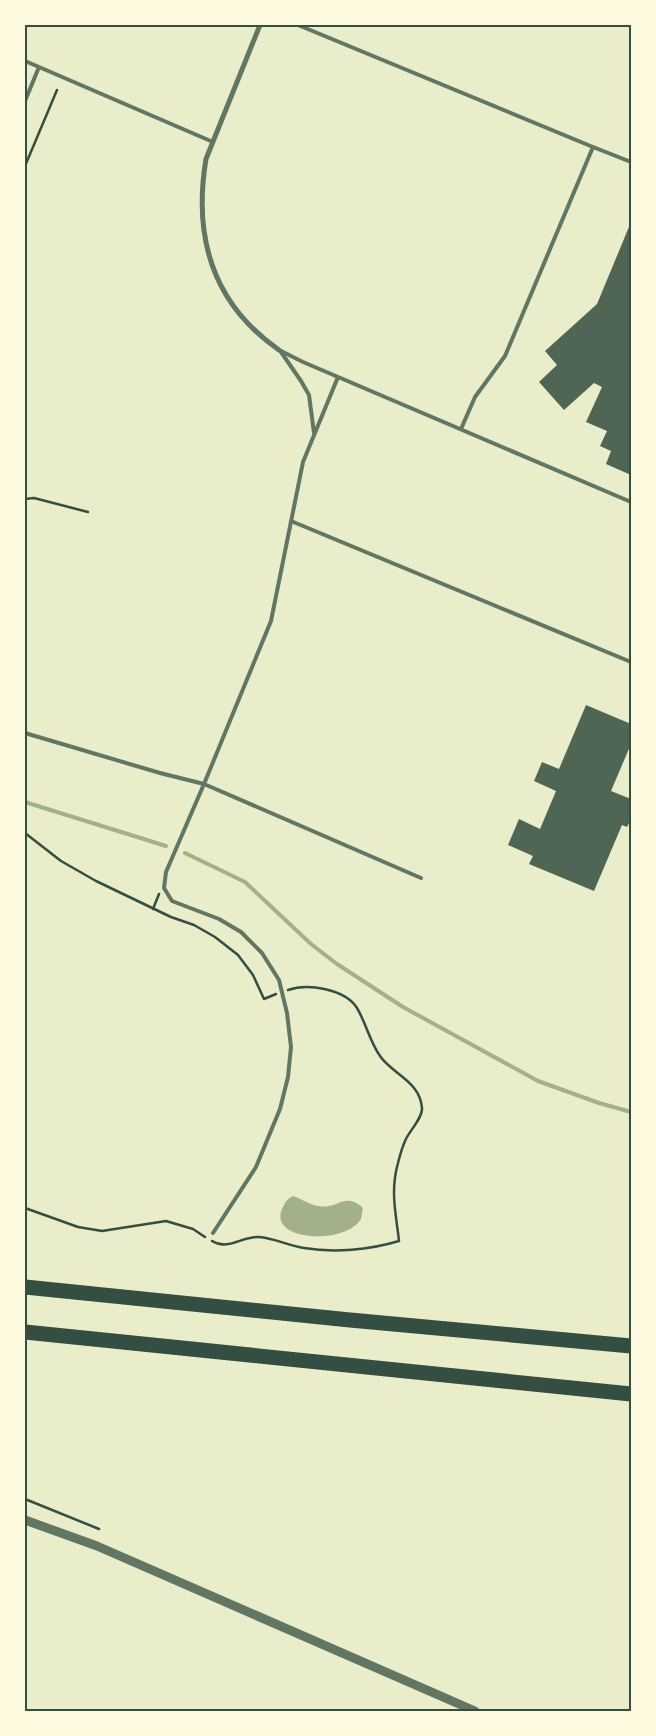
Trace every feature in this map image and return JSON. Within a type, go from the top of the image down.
[{"type":"highway","points":[[25,1286],[350,1320],[631,1346]]},
{"type":"highway","points":[[25,1332],[631,1394]]},
{"type":"highway","points":[[25,1336],[215,1351]]},
{"type":"street","points":[[260,25],[206,159],[202,183],[202,224],[209,260],[229,299],[255,331],[279,350]]},
{"type":"street","points":[[25,1520],[96,1546],[475,1711]]},
{"type":"lane","points":[[298,25],[631,162]]},
{"type":"lane","points":[[25,61],[213,142]]},
{"type":"lane","points":[[25,101],[39,67]]},
{"type":"lane","points":[[461,429],[475,397],[505,356],[593,147]]},
{"type":"lane","points":[[279,350],[631,502]]},
{"type":"lane","points":[[279,350],[309,395],[314,434]]},
{"type":"lane","points":[[213,1234],[256,1167],[280,1109],[288,1077],[291,1047],[287,1013],[279,980],[262,953],[241,932],[219,919],[172,900],[164,888],[166,872],[271,621],[301,468],[338,377]]},
{"type":"lane","points":[[291,521],[631,662]]},
{"type":"lane","points":[[25,732],[160,773],[204,784],[421,878]]},
{"type":"path","points":[[25,166],[57,90]]},
{"type":"path","points":[[25,499],[34,498],[88,512]]},
{"type":"path","points":[[25,834],[68,865],[96,882],[153,909],[194,925],[216,937],[238,955],[253,976],[264,999],[293,988],[323,988],[341,995],[356,1006],[380,1058],[411,1084],[422,1108],[421,1117],[405,1141],[397,1164],[393,1185],[398,1242],[347,1250],[304,1248],[260,1237],[248,1238],[225,1246],[217,1244],[193,1229],[166,1221],[102,1231],[78,1227],[25,1208]]},
{"type":"path","points":[[153,909],[158,895],[164,888]]},
{"type":"path","points":[[25,1499],[99,1529]]},
{"type":"shaded area","points":[[293,1196],[312,1204],[326,1207],[351,1201],[363,1208],[361,1219],[352,1228],[340,1233],[325,1236],[309,1236],[296,1233],[285,1227],[281,1218],[285,1203]]},
{"type":"building","points":[[631,222],[631,475],[606,464],[611,451],[600,446],[607,431],[586,422],[602,387],[594,383],[564,410],[539,382],[557,365],[545,351],[597,304]]},
{"type":"building","points":[[586,705],[631,724],[631,744],[611,791],[631,799],[631,819],[627,827],[622,825],[594,891],[529,864],[533,856],[508,845],[519,819],[540,829],[556,791],[534,781],[542,762],[559,769]]},
{"type":"waterway","points":[[25,802],[166,846]]},
{"type":"waterway","points":[[185,853],[245,882],[311,944],[337,964],[403,1007],[538,1081],[599,1103],[631,1112]]}]
